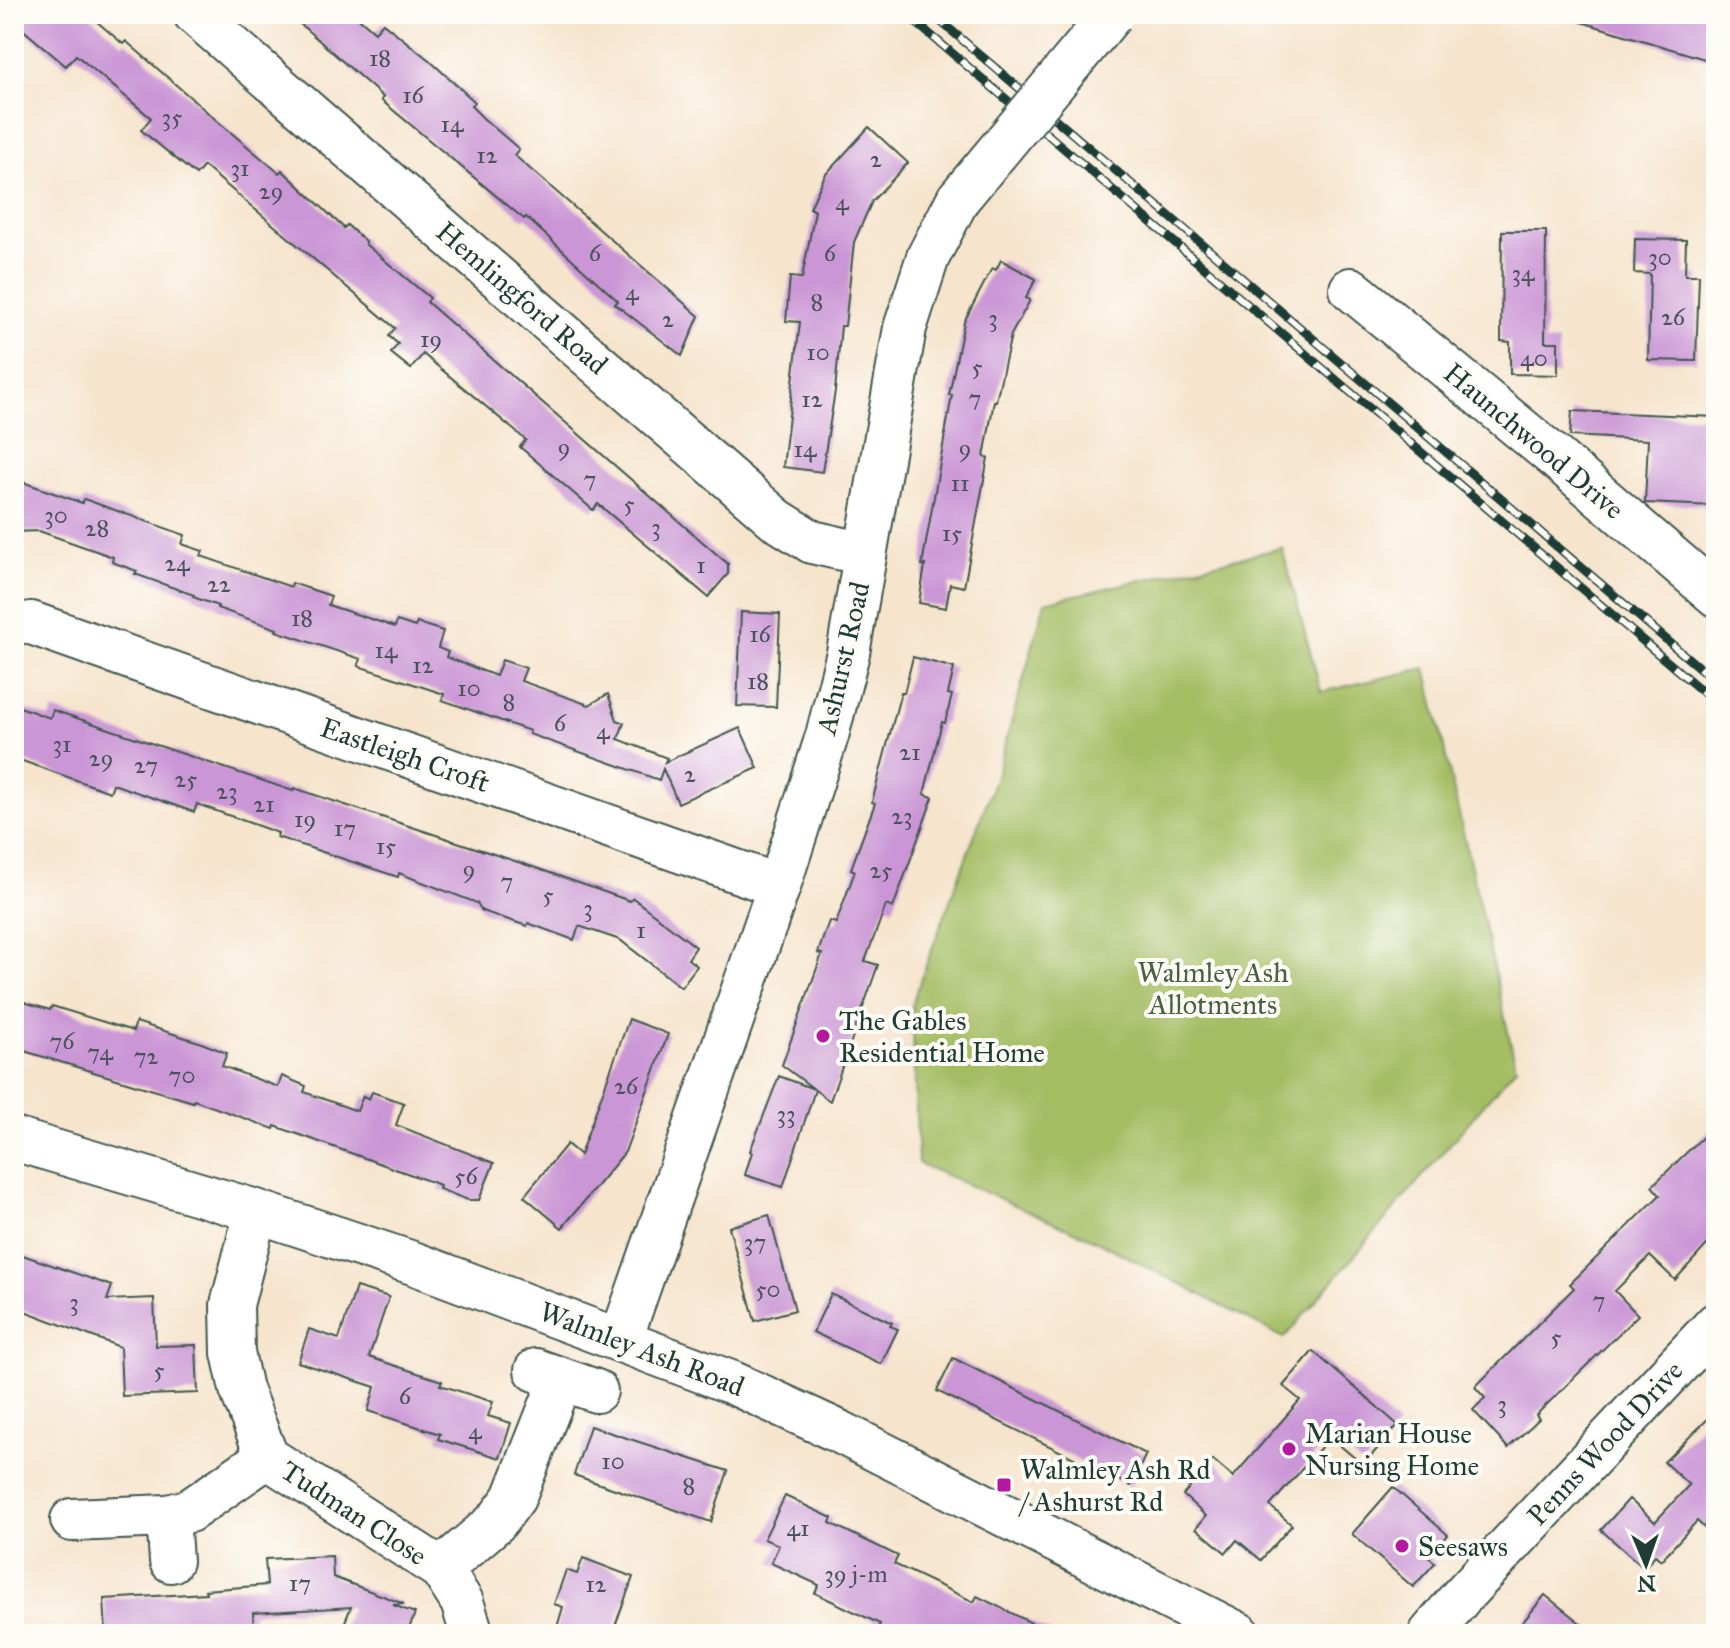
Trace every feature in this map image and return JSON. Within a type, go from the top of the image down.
[{"type":"street","name":"Hemlingford Road","points":[[195,14],[777,520],[812,542],[865,554]]},
{"type":"street","name":"Ashurst Road","points":[[621,1339],[779,886],[827,736],[848,653],[905,328],[928,257],[958,199],[1112,14]]},
{"type":"street","name":"Haunchwood Drive","points":[[1351,289],[1410,317],[1555,457],[1716,595]]},
{"type":"street","name":"Eastleigh Croft","points":[[31,623],[779,886]]},
{"type":"street","name":"Walmley Ash Road","points":[[14,1139],[256,1211],[413,1263],[733,1383],[842,1433],[1239,1634]]},
{"type":"street","name":"Tudman Close","points":[[256,1211],[232,1305],[233,1353],[241,1389],[267,1457],[441,1569],[462,1602],[472,1634]]},
{"type":"street","name":"Penns Wood Drive","points":[[1430,1634],[1716,1324]]},
{"type":"street","name":"Tudman Close","points":[[441,1569],[496,1522],[514,1498],[564,1380]]},
{"type":"street","name":"Tudman Close","points":[[72,1520],[168,1516],[189,1511],[267,1457]]},
{"type":"street","points":[[168,1516],[171,1561]]},
{"type":"green space","name":"Walmley Ash Allotments","points":[[1282,548],[1321,692],[1426,668],[1516,1067],[1284,1338],[1095,1240],[918,1163],[912,1003],[996,777],[1045,602]]},
{"type":"building","points":[[14,14],[88,14],[123,44],[126,41],[430,298],[427,302],[728,564],[728,574],[708,597],[598,504],[593,510],[520,447],[526,440],[423,354],[411,369],[391,353],[398,344],[389,336],[395,328],[204,166],[196,175],[141,130],[151,118],[76,55],[66,66],[14,22]]},
{"type":"building","points":[[289,14],[354,14],[375,32],[383,23],[429,60],[475,102],[471,106],[484,119],[519,149],[514,155],[699,316],[682,356],[615,304],[618,301],[526,217],[524,219],[381,100],[383,97]]},
{"type":"building","points":[[1576,14],[1716,14],[1716,51],[1711,50],[1708,60],[1575,20]]},
{"type":"building","points":[[869,127],[908,163],[872,201],[854,242],[845,326],[841,326],[835,391],[822,472],[783,467],[800,322],[786,321],[790,277],[802,278],[815,211],[810,208],[825,175]]},
{"type":"building","points":[[1502,231],[1546,231],[1545,342],[1558,342],[1558,375],[1510,374],[1510,342],[1501,341]]},
{"type":"building","points":[[1635,239],[1686,240],[1685,275],[1699,275],[1696,361],[1648,360],[1650,274],[1634,273]]},
{"type":"building","points":[[1001,260],[1036,279],[1026,298],[1030,300],[1011,335],[994,401],[984,457],[988,458],[964,587],[950,584],[946,608],[919,603],[925,565],[922,565],[952,395],[949,395],[964,322],[992,268],[996,270]]},
{"type":"building","points":[[1572,411],[1716,417],[1716,506],[1645,503],[1648,440],[1570,436]]},
{"type":"building","points":[[14,479],[82,503],[84,499],[185,535],[182,544],[203,551],[201,556],[291,587],[292,583],[331,596],[328,605],[395,627],[397,621],[443,631],[438,648],[448,652],[446,657],[496,676],[502,660],[526,668],[521,681],[589,705],[608,694],[617,720],[624,723],[618,739],[667,758],[665,762],[740,728],[758,768],[678,803],[663,769],[659,780],[529,734],[530,731],[442,700],[444,694],[358,666],[361,659],[276,631],[217,608],[194,595],[135,574],[137,571],[112,562],[113,557],[39,531],[14,532]]},
{"type":"building","points":[[741,612],[780,614],[776,707],[737,706]]},
{"type":"building","points":[[913,657],[954,668],[948,694],[952,695],[924,794],[933,797],[893,908],[886,905],[865,961],[878,965],[830,1101],[815,1090],[783,1187],[745,1175],[750,1151],[779,1076],[814,1089],[782,1065],[822,954],[818,953],[829,921],[836,923],[855,871],[851,869],[875,803],[872,802]]},
{"type":"building","points":[[14,705],[50,718],[53,710],[630,901],[633,898],[696,947],[688,959],[697,966],[681,987],[620,940],[579,926],[574,940],[528,923],[527,926],[482,911],[477,903],[399,873],[398,877],[277,837],[278,833],[197,804],[194,812],[113,784],[110,792],[14,758]]},
{"type":"building","points":[[14,999],[50,1010],[52,1006],[133,1031],[136,1022],[199,1042],[227,1053],[222,1066],[278,1087],[282,1076],[306,1086],[304,1092],[357,1111],[363,1096],[369,1099],[372,1092],[404,1103],[396,1125],[494,1163],[479,1200],[468,1200],[439,1189],[440,1185],[275,1126],[274,1129],[194,1100],[14,1048]]},
{"type":"building","points":[[629,1019],[668,1034],[625,1152],[562,1228],[524,1196],[567,1144],[580,1155]]},
{"type":"building","points":[[1716,1124],[1716,1235],[1675,1280],[1650,1256],[1615,1291],[1638,1315],[1536,1415],[1539,1419],[1508,1448],[1473,1410],[1485,1398],[1475,1387],[1574,1288],[1570,1284],[1660,1195],[1652,1186]]},
{"type":"building","points":[[769,1215],[795,1310],[755,1321],[729,1227]]},
{"type":"building","points":[[14,1252],[112,1286],[107,1300],[154,1298],[156,1346],[196,1345],[198,1393],[122,1396],[120,1347],[14,1307]]},
{"type":"building","points":[[356,1287],[389,1297],[369,1357],[493,1402],[488,1416],[511,1423],[500,1458],[438,1439],[440,1434],[368,1411],[375,1387],[298,1362],[309,1329],[339,1339]]},
{"type":"building","points":[[831,1294],[892,1323],[890,1326],[898,1329],[881,1364],[813,1332]]},
{"type":"building","name":"Marian House Nursing Home","points":[[1313,1351],[1398,1425],[1363,1465],[1330,1437],[1270,1506],[1292,1525],[1261,1560],[1237,1540],[1226,1553],[1196,1528],[1206,1516],[1183,1495],[1213,1460],[1233,1477],[1300,1400],[1283,1386]]},
{"type":"building","points":[[953,1358],[1146,1454],[1131,1486],[937,1391]]},
{"type":"building","points":[[1716,1411],[1716,1539],[1697,1521],[1661,1560],[1655,1555],[1644,1568],[1601,1530],[1629,1499],[1655,1522],[1689,1485],[1664,1462]]},
{"type":"building","points":[[590,1426],[728,1471],[711,1522],[574,1475]]},
{"type":"building","name":"Seesaws","points":[[1393,1487],[1448,1535],[1429,1557],[1435,1563],[1413,1587],[1352,1534]]},
{"type":"building","points":[[785,1496],[832,1518],[830,1523],[898,1556],[894,1564],[974,1602],[977,1596],[1054,1634],[875,1634],[880,1624],[815,1593],[819,1585],[771,1563],[779,1545],[764,1539]]},
{"type":"building","points":[[332,1556],[333,1577],[404,1604],[393,1605],[415,1613],[407,1634],[340,1634],[351,1607],[253,1613],[254,1634],[106,1634],[104,1599],[206,1593],[205,1590],[267,1585],[265,1559]]},
{"type":"building","points":[[583,1558],[633,1577],[612,1634],[555,1634],[563,1607],[554,1604],[566,1570],[577,1574]]},
{"type":"building","points":[[1545,1595],[1594,1634],[1513,1634]]},
{"type":"railway","points":[[906,14],[1716,703]]},
{"type":"railway","points":[[932,14],[1716,682]]},
{"type":"place","name":"The Gables Residential Home","points":[[823,1036]]},
{"type":"place","name":"Marian House Nursing Home","points":[[1289,1449]]},
{"type":"place","name":"Walmley Ash Rd / Ashurst Rd","points":[[1004,1485]]},
{"type":"place","name":"Seesaws","points":[[1402,1546]]}]
